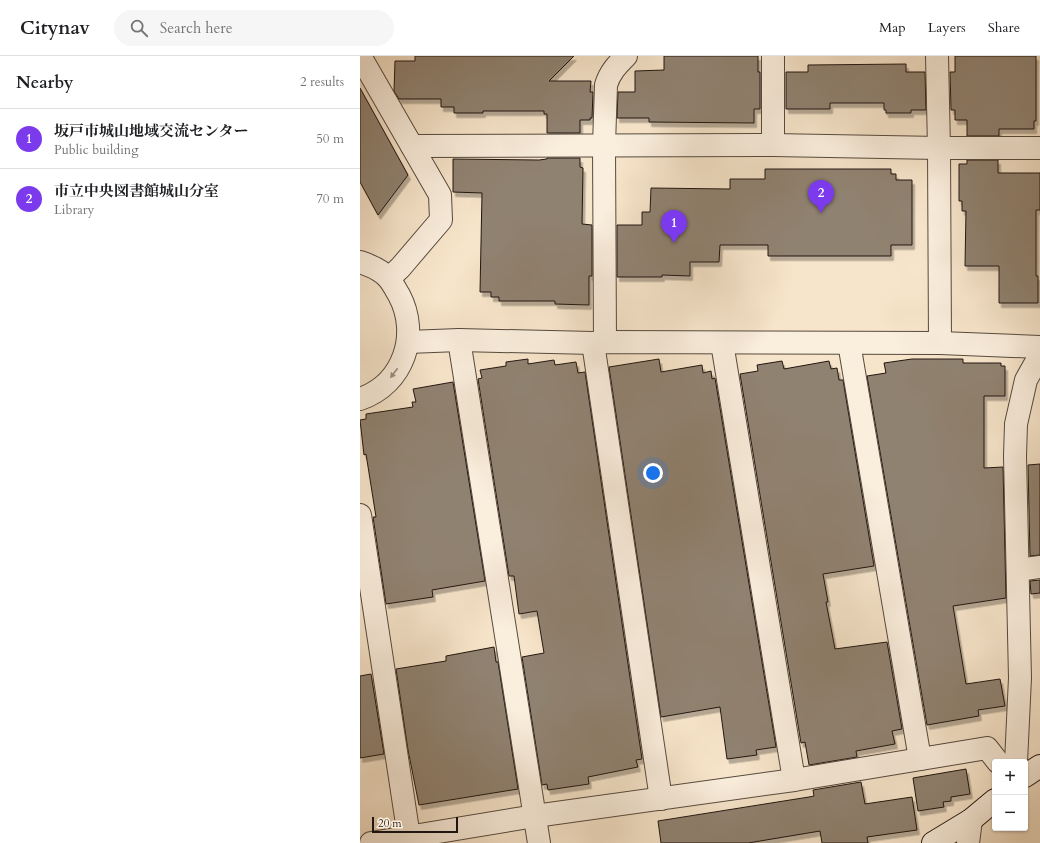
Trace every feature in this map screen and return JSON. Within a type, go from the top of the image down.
[{"type":"street","points":[[360,56],[440,194],[441,220],[400,268],[389,278]]},
{"type":"street","points":[[626,56],[609,76],[606,85],[599,343],[661,799]]},
{"type":"street","points":[[773,56],[773,145]]},
{"type":"street","points":[[937,56],[940,343]]},
{"type":"street","points":[[412,146],[773,145],[1040,148]]},
{"type":"street","points":[[360,262],[372,267],[389,278],[404,304],[408,323],[408,342],[405,354],[394,375],[376,391],[360,399]]},
{"type":"street","points":[[459,340],[539,843]]},
{"type":"street","points":[[408,342],[459,340],[599,343],[940,343],[1040,346]]},
{"type":"street","points":[[722,343],[794,780]]},
{"type":"street","points":[[849,343],[920,759]]},
{"type":"street","points":[[1016,759],[1020,678],[1015,456],[1016,424],[1026,380],[1040,355]]},
{"type":"street","points":[[360,515],[409,837]]},
{"type":"street","points":[[1018,570],[1040,567]]},
{"type":"street","points":[[371,843],[534,816],[794,780],[987,748],[996,759]]},
{"type":"street","points":[[1028,774],[1040,766]]},
{"type":"street","points":[[933,843],[971,820],[992,802]]},
{"type":"street","points":[[968,843],[971,820]]},
{"type":"building","points":[[415,56],[574,56],[549,81],[591,81],[590,92],[593,92],[592,118],[590,118],[590,120],[580,120],[580,133],[547,133],[547,114],[544,114],[544,111],[483,111],[483,113],[454,113],[454,107],[441,107],[441,99],[399,99],[394,91],[395,61],[415,61]]},
{"type":"building","points":[[664,56],[758,56],[758,72],[760,72],[760,109],[754,109],[754,123],[649,122],[649,118],[617,118],[618,92],[635,92],[635,71],[664,70]]},
{"type":"building","points":[[955,56],[1036,56],[1036,121],[1034,121],[1034,129],[999,129],[999,136],[967,136],[967,120],[955,120],[955,110],[951,110],[950,72],[955,72]]},
{"type":"building","points":[[906,64],[906,72],[925,72],[926,110],[911,110],[911,113],[886,113],[886,110],[884,110],[884,103],[830,103],[830,109],[786,109],[786,72],[808,72],[808,65]]},
{"type":"building","points":[[360,88],[408,175],[378,215],[360,182]]},
{"type":"building","points":[[547,158],[580,158],[580,167],[583,168],[582,224],[592,225],[592,276],[589,276],[589,305],[555,304],[555,301],[499,301],[499,297],[491,297],[491,292],[480,292],[482,193],[453,192],[453,159],[539,160]]},
{"type":"building","points":[[967,160],[998,160],[998,173],[1040,173],[1040,210],[1036,210],[1036,276],[1038,276],[1038,303],[999,303],[999,266],[965,266],[966,211],[962,211],[962,201],[959,201],[959,164],[967,164]]},
{"type":"building","points":[[765,169],[891,169],[891,174],[896,174],[896,180],[912,180],[912,245],[891,245],[891,256],[768,256],[768,245],[720,245],[719,262],[690,262],[690,276],[662,275],[662,277],[617,277],[617,225],[642,225],[642,212],[650,212],[651,188],[730,189],[730,179],[765,179]]},
{"type":"building","points":[[528,359],[528,364],[554,360],[555,365],[576,362],[578,373],[585,372],[642,759],[636,760],[638,767],[588,777],[589,784],[548,790],[547,784],[542,785],[522,657],[544,653],[537,611],[519,614],[514,576],[509,576],[478,379],[482,378],[480,370],[506,366],[506,362]]},
{"type":"building","points":[[659,359],[661,372],[702,365],[703,373],[711,371],[712,379],[715,378],[776,747],[756,750],[757,755],[727,759],[720,707],[661,717],[609,367]]},
{"type":"building","points":[[912,359],[963,359],[963,363],[1001,363],[1001,366],[1005,366],[1005,396],[984,396],[984,468],[1003,467],[1006,598],[953,606],[966,684],[1000,679],[1005,706],[978,710],[979,716],[927,725],[867,376],[886,373],[884,363]]},
{"type":"building","points":[[782,361],[784,369],[829,361],[831,369],[837,368],[839,380],[843,380],[874,566],[823,574],[828,602],[826,602],[835,649],[887,642],[902,729],[892,731],[895,744],[856,751],[857,757],[809,765],[805,742],[801,743],[740,374],[758,371],[757,365]]},
{"type":"building","points":[[453,382],[485,581],[432,590],[433,597],[386,604],[373,517],[376,517],[366,454],[364,455],[360,420],[366,419],[366,414],[413,407],[412,402],[416,402],[413,389]]},
{"type":"building","points":[[1040,464],[1040,555],[1030,556],[1028,465]]},
{"type":"building","points":[[1040,580],[1040,593],[1031,594],[1030,581]]},
{"type":"building","points":[[494,647],[496,662],[498,662],[518,789],[419,805],[408,750],[396,669],[446,661],[446,656]]},
{"type":"building","points":[[371,674],[384,754],[360,758],[360,676]]},
{"type":"building","points":[[966,769],[970,794],[951,797],[951,801],[943,802],[944,807],[918,811],[913,778]]},
{"type":"building","points":[[861,782],[865,804],[912,797],[917,830],[867,837],[868,843],[822,843],[820,831],[748,843],[661,843],[658,821],[809,797],[814,796],[813,790]]},
{"type":"place","name":"市立中央図書館城山分室","points":[[821,213]]},
{"type":"place","name":"坂戸市城山地域交流センター","points":[[674,243]]}]
